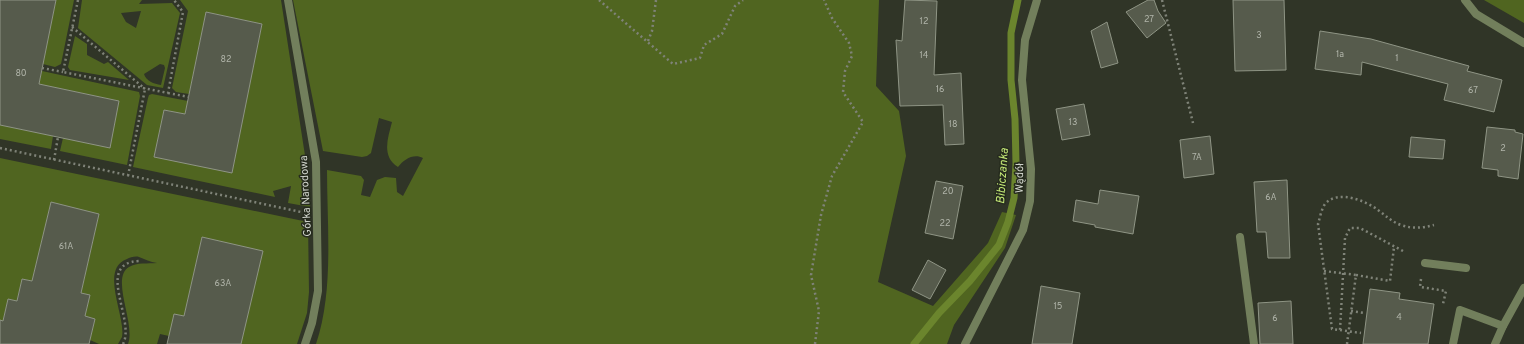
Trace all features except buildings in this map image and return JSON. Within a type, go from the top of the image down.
[{"type":"street","name":"Górka Narodowa","points":[[288,0],[316,162],[318,291],[312,323],[305,344]]},
{"type":"street","name":"Wądół","points":[[965,344],[1024,230],[1030,201],[1031,169],[1022,80],[1025,40],[1038,0]]},
{"type":"street","points":[[1465,0],[1476,14],[1524,43]]},
{"type":"street","points":[[1240,237],[1254,344]]},
{"type":"street","points":[[1425,263],[1466,268]]},
{"type":"street","points":[[1495,344],[1502,326],[1524,288]]},
{"type":"street","points":[[1453,344],[1460,310],[1502,326]]},
{"type":"path","points":[[63,72],[78,0]]},
{"type":"path","points":[[168,93],[184,12],[174,0]]},
{"type":"path","points":[[599,0],[673,64],[700,58],[704,45],[722,34],[735,6],[743,0]]},
{"type":"path","points":[[648,41],[652,31],[656,0]]},
{"type":"path","points":[[815,344],[819,311],[812,275],[821,215],[832,176],[862,122],[843,92],[845,70],[852,56],[849,42],[832,18],[824,0]]},
{"type":"path","points":[[1162,0],[1193,123]]},
{"type":"path","points":[[72,28],[145,89]]},
{"type":"path","points":[[42,68],[189,97]]},
{"type":"path","points":[[128,176],[145,89]]},
{"type":"path","points":[[54,160],[58,137]]},
{"type":"path","points":[[0,148],[318,216]]},
{"type":"path","points":[[1361,333],[1332,329],[1318,224],[1320,214],[1326,203],[1338,197],[1351,197],[1378,210],[1389,220],[1402,226],[1418,229],[1434,225]]},
{"type":"path","points":[[1340,330],[1345,238],[1350,228],[1360,228],[1403,251]]},
{"type":"path","points":[[1324,272],[1343,272],[1390,281],[1394,247]]},
{"type":"path","points":[[123,344],[127,334],[117,283],[118,274],[126,264],[139,261]]},
{"type":"path","points":[[1425,263],[1420,287],[1446,291],[1442,311]]},
{"type":"path","points":[[1347,344],[1356,274]]},
{"type":"path","points":[[1351,311],[1364,313]]},
{"type":"green space","points":[[56,0],[74,0],[61,64],[55,67],[43,64]]},
{"type":"green space","points":[[82,0],[142,0],[139,4],[172,3],[180,13],[163,88],[147,85],[78,28]],"holes":[[[141,11],[136,28],[126,22],[121,13]],[[160,64],[164,65],[165,68],[161,85],[151,82],[144,74]]]},
{"type":"green space","points":[[180,0],[281,0],[306,162],[310,207],[288,203],[291,186],[273,191],[275,197],[133,167],[148,98],[149,95],[152,94],[188,101],[185,114],[164,110],[154,157],[232,172],[262,24],[206,12],[189,94],[176,92],[172,88],[188,11]]},
{"type":"green space","points":[[293,0],[879,0],[876,86],[899,111],[906,156],[878,282],[933,306],[988,243],[1002,212],[1016,215],[1005,248],[954,325],[947,344],[316,344],[322,324],[327,280],[327,170],[361,176],[364,180],[361,195],[370,197],[377,180],[385,177],[396,178],[397,192],[403,196],[423,158],[416,156],[409,158],[398,167],[393,163],[389,158],[387,146],[392,122],[379,118],[371,153],[367,156],[362,157],[323,151]]},
{"type":"green space","points":[[1484,0],[1524,0],[1524,23]]},
{"type":"green space","points":[[75,36],[87,44],[87,55],[104,64],[108,62],[129,80],[70,70],[68,67]]},
{"type":"green space","points":[[42,71],[139,92],[140,96],[127,165],[60,151],[63,138],[110,147],[119,101],[39,84]]},
{"type":"green space","points":[[0,125],[53,136],[51,149],[0,139]]},
{"type":"green space","points":[[0,158],[308,222],[309,292],[307,313],[297,344],[241,344],[202,237],[184,316],[169,336],[160,334],[157,344],[128,344],[130,335],[129,325],[122,291],[124,273],[129,267],[135,264],[157,263],[135,257],[128,258],[119,264],[115,272],[114,283],[121,317],[122,337],[118,344],[99,344],[90,340],[95,319],[85,316],[90,295],[81,293],[99,214],[51,202],[32,281],[22,279],[17,301],[8,299],[3,321],[0,320]]},
{"type":"waterway","name":"Bibiczanka","points":[[914,344],[939,313],[970,281],[999,245],[1008,222],[1014,198],[1016,164],[1015,119],[1011,80],[1011,33],[1018,0]]}]
